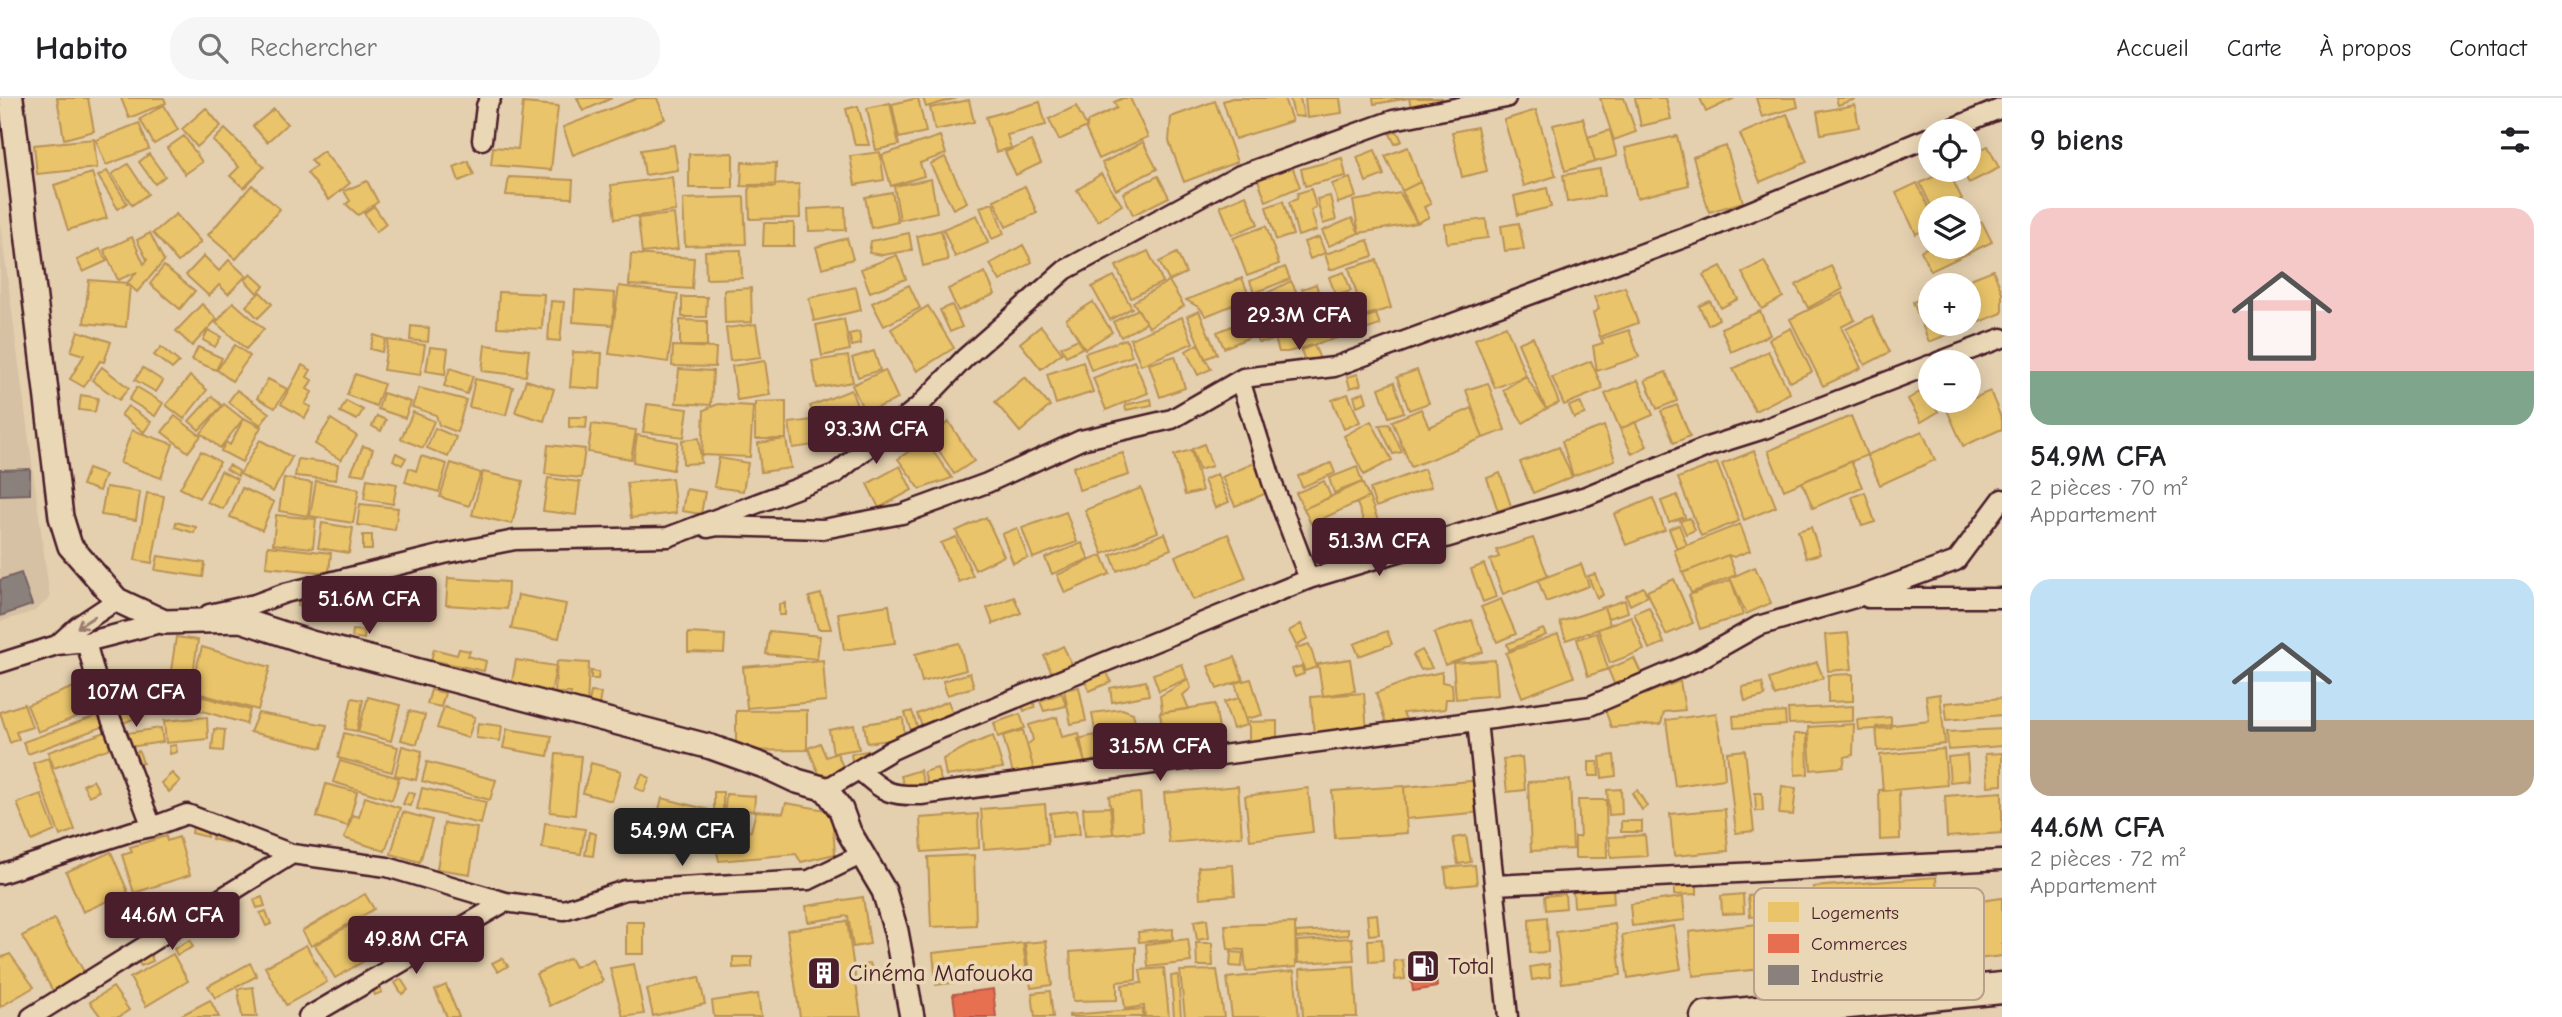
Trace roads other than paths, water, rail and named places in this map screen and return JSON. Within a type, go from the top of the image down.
[{"type":"highway","points":[[1984,992],[2002,988]]},
{"type":"highway","points":[[1706,1017],[1917,1006],[1945,1000]]},
{"type":"street","points":[[11,98],[61,517],[70,546],[117,600],[164,622],[241,620],[323,647],[711,747],[797,781],[827,789],[884,891],[891,912],[912,1017]]},
{"type":"street","points":[[482,140],[486,106],[491,98]]},
{"type":"street","points":[[667,537],[835,474],[918,407],[965,358],[1065,270],[1240,175],[1393,120],[1506,98]]},
{"type":"street","points":[[1975,119],[2002,108]]},
{"type":"street","points":[[0,663],[57,645],[86,642],[164,622],[255,604],[298,589],[515,540],[667,537],[719,526],[823,529],[902,514],[987,483],[1081,440],[1172,419],[1240,380],[1334,367],[1700,232],[1918,142]]},
{"type":"street","points":[[1970,350],[2002,338]]},
{"type":"street","points":[[827,789],[892,750],[922,736],[1309,579],[1586,496],[1707,447],[1764,429],[1918,370]]},
{"type":"street","points":[[1240,380],[1272,482],[1309,579]]},
{"type":"street","points":[[860,771],[880,788],[897,796],[921,795],[1590,706],[1698,660],[1758,626],[1858,597],[1956,561],[2002,499]]},
{"type":"street","points":[[1858,597],[2002,598]]},
{"type":"street","points":[[57,645],[78,626],[117,600]]},
{"type":"street","points":[[86,642],[97,682],[152,827]]},
{"type":"street","points":[[1477,721],[1508,1017]]},
{"type":"street","points":[[0,874],[187,814],[292,854],[387,867],[505,902],[564,910],[625,890],[809,880],[863,853]]},
{"type":"street","points":[[31,1017],[292,854]]},
{"type":"street","points":[[1495,885],[2002,860]]},
{"type":"street","points":[[308,1017],[505,902]]},
{"type":"place","name":"Total","points":[[1423,966]]},
{"type":"place","name":"Cinéma Mafouoka","points":[[824,973]]}]
